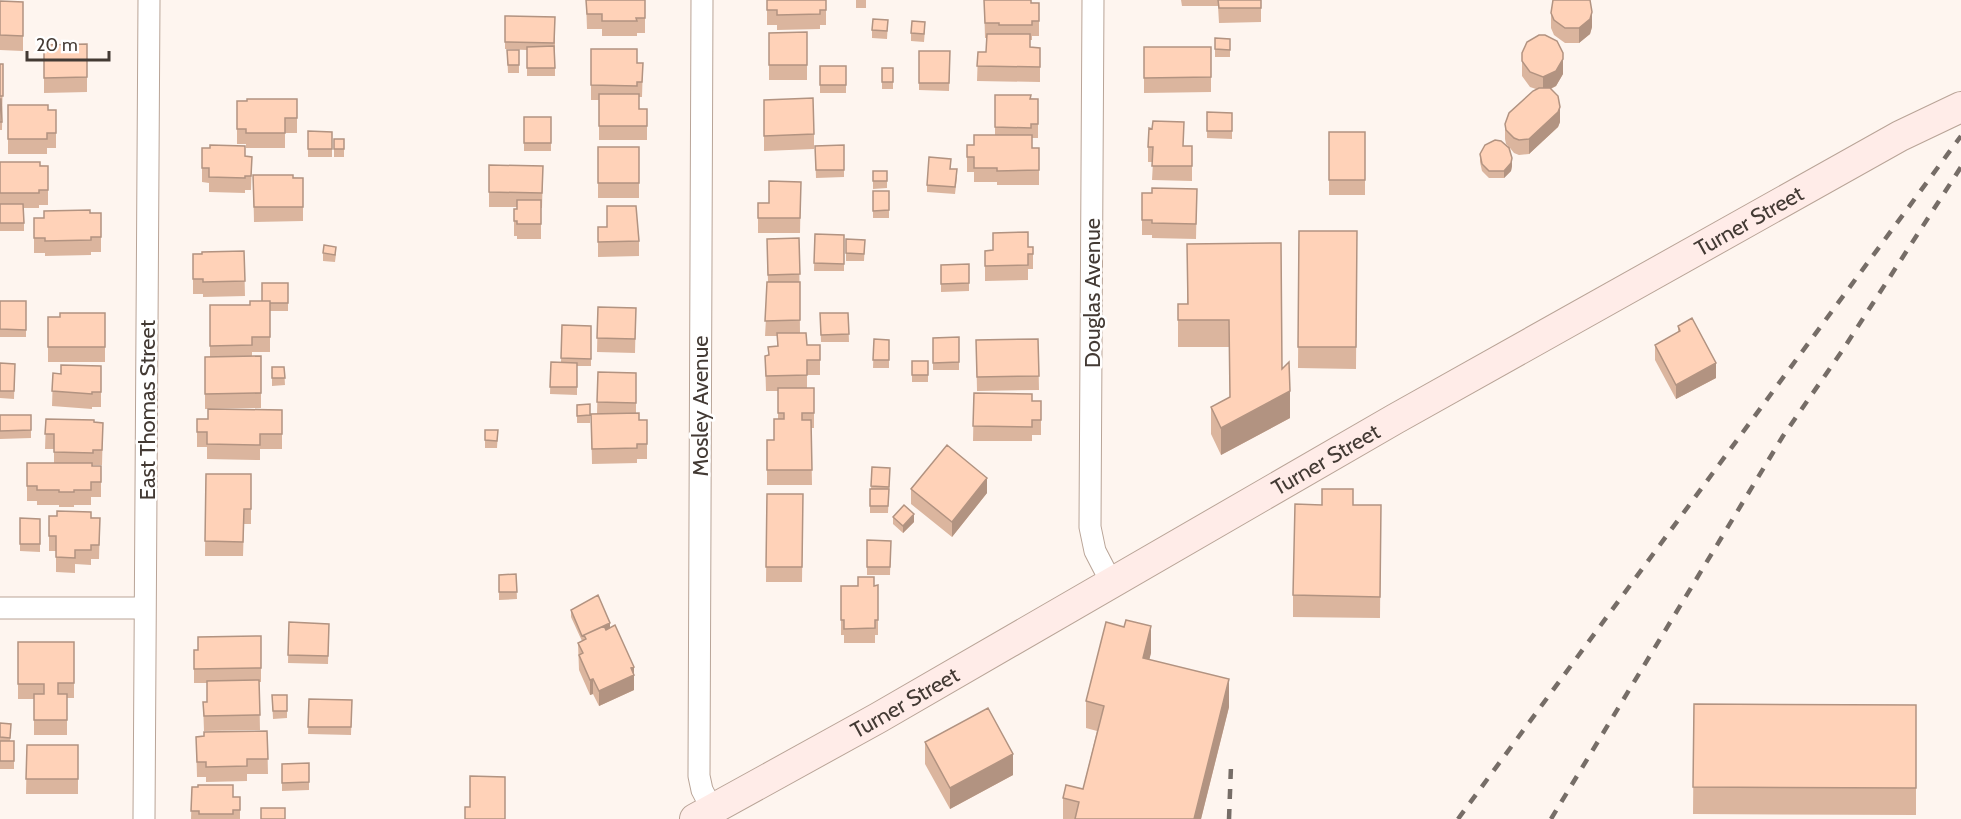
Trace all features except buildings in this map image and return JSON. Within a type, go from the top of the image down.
[{"type":"street","name":"East Thomas Street","points":[[144,819],[149,0]]},
{"type":"street","name":"Mosley Avenue","points":[[702,0],[699,776],[703,814]]},
{"type":"street","name":"Douglas Avenue","points":[[1093,0],[1090,527],[1095,551],[1111,582]]},
{"type":"street","name":"Turner Street","points":[[703,814],[888,712],[1395,419],[1890,142],[1961,107]]},
{"type":"street","points":[[0,608],[145,608]]},
{"type":"railway","points":[[1458,819],[1961,136]]},
{"type":"railway","points":[[1551,819],[1783,436],[1842,351],[1961,167]]},
{"type":"railway","points":[[1229,819],[1231,766]]}]
